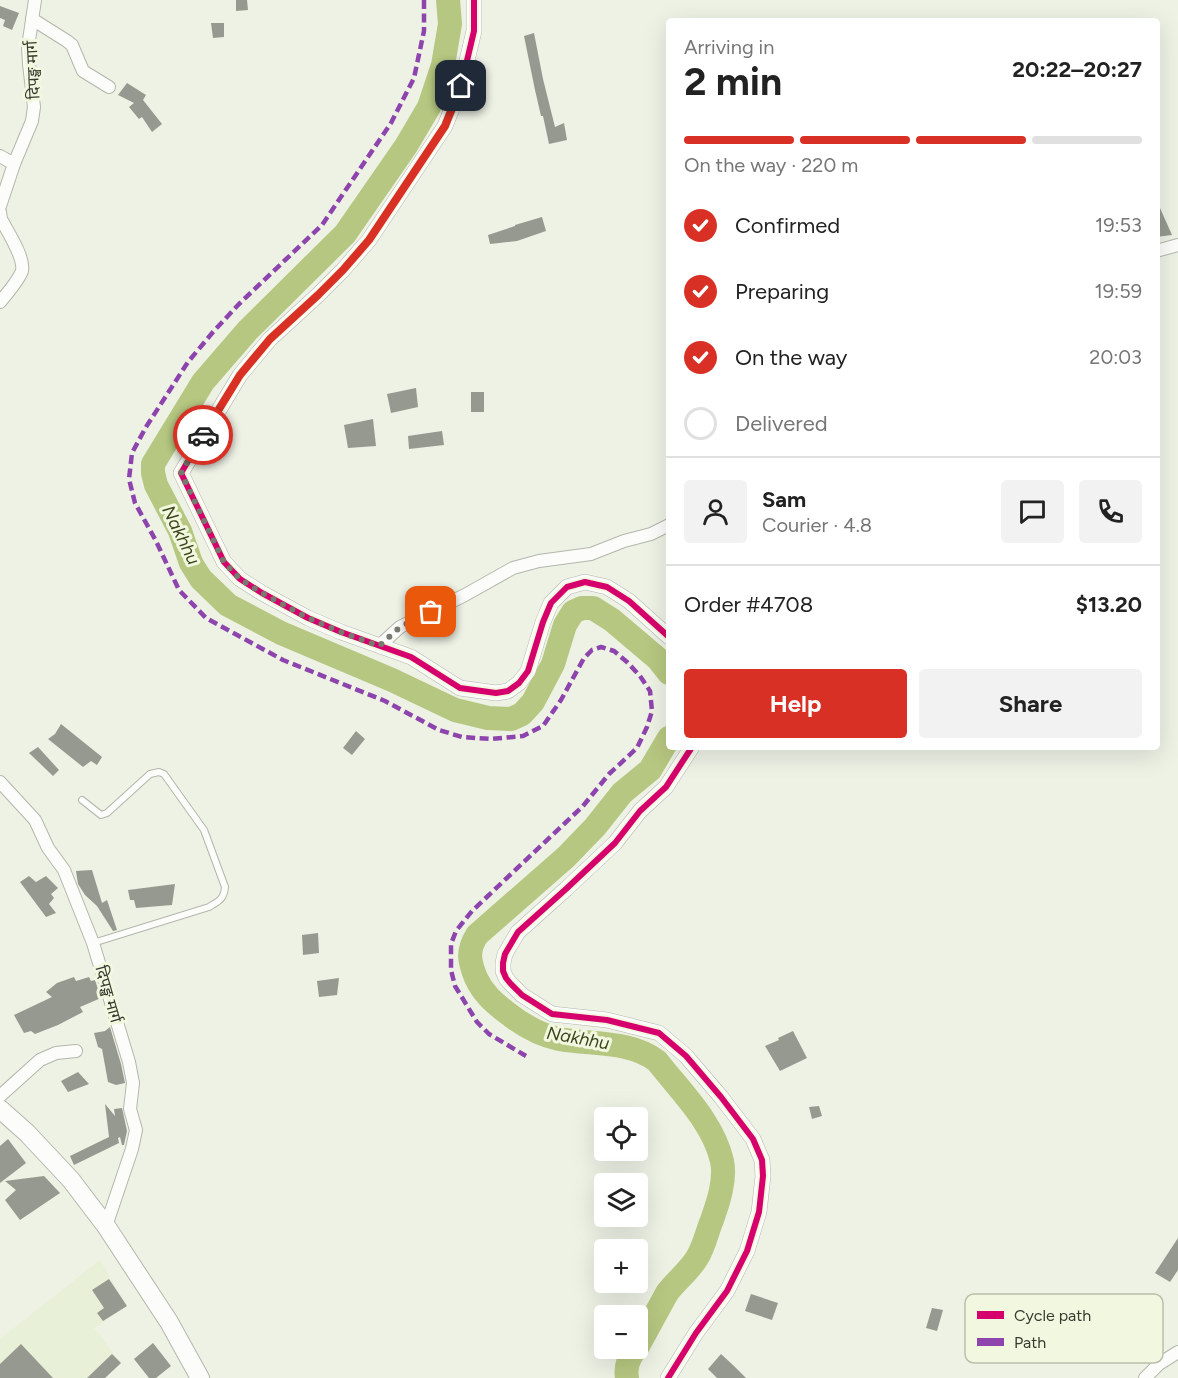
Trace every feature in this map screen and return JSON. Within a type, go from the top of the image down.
[{"type":"main road","points":[[0,1109],[27,1133],[70,1180],[106,1226],[170,1322],[200,1378]]},
{"type":"street","name":"दिपङ्ख मार्ग","points":[[0,206],[32,121],[34,106],[28,47],[35,0]]},
{"type":"street","points":[[474,0],[474,31],[469,53],[461,86],[445,126],[369,240],[343,270],[270,339],[240,375],[181,473],[224,562],[240,579],[308,618],[411,657],[460,688],[496,693],[508,691],[519,683],[528,670],[551,603],[567,587],[585,582],[607,587],[629,601],[666,634]]},
{"type":"street","points":[[32,19],[67,40],[72,45],[83,71],[109,87]]},
{"type":"street","points":[[0,156],[14,164]]},
{"type":"street","points":[[0,213],[19,252],[22,270],[0,302]]},
{"type":"street","points":[[1160,250],[1178,245]]},
{"type":"street","points":[[379,646],[400,627],[513,568],[539,561],[591,554],[624,541],[651,534],[666,526]]},
{"type":"street","points":[[668,1378],[696,1333],[727,1291],[747,1251],[759,1212],[763,1176],[762,1160],[753,1139],[721,1097],[686,1056],[659,1033],[607,1020],[552,1014],[522,995],[510,983],[503,971],[503,963],[505,954],[518,932],[615,843],[640,811],[666,787],[690,750]]},
{"type":"street","name":"दिपङ्ख मार्ग","points":[[0,782],[35,820],[48,848],[64,870],[93,943],[129,1062],[133,1083],[130,1109],[136,1130],[132,1149],[106,1226]]},
{"type":"street","points":[[0,1096],[40,1060],[56,1053],[76,1051]]},
{"type":"street","points":[[1163,1361],[1178,1352]]},
{"type":"street","points":[[1145,1378],[1161,1363]]},
{"type":"lane","points":[[82,800],[101,815],[107,813],[150,774],[159,772],[164,774],[204,830],[225,887],[225,895],[209,907],[93,943]]},
{"type":"shaded area","points":[[100,1260],[127,1306],[94,1328],[121,1363],[105,1378],[0,1378],[0,1339]]},
{"type":"building","points":[[236,0],[247,0],[248,10],[236,11]]},
{"type":"building","points":[[0,6],[19,13],[12,30],[3,26],[5,20],[0,18]]},
{"type":"building","points":[[211,23],[224,23],[224,37],[213,38]]},
{"type":"building","points":[[534,33],[555,127],[564,123],[567,140],[549,144],[524,36]]},
{"type":"building","points":[[127,83],[146,95],[143,100],[162,124],[152,132],[142,117],[139,119],[129,107],[134,103],[118,95]]},
{"type":"building","points":[[1160,208],[1172,235],[1160,236]]},
{"type":"building","points":[[542,217],[546,231],[517,241],[490,244],[488,235]]},
{"type":"building","points":[[416,388],[418,407],[391,413],[387,394]]},
{"type":"building","points":[[471,392],[484,392],[484,412],[471,412]]},
{"type":"building","points":[[373,419],[376,446],[348,448],[344,425]]},
{"type":"building","points":[[442,431],[444,445],[409,449],[408,436]]},
{"type":"building","points":[[61,724],[102,757],[97,765],[91,761],[83,767],[48,739],[55,734]]},
{"type":"building","points":[[356,731],[365,739],[352,755],[343,748]]},
{"type":"building","points":[[38,747],[59,770],[53,776],[29,753]]},
{"type":"building","points":[[92,870],[102,903],[107,900],[117,930],[113,931],[97,906],[85,895],[78,884],[76,871]]},
{"type":"building","points":[[29,876],[36,882],[46,876],[58,888],[51,894],[54,898],[49,904],[56,913],[46,917],[20,882]]},
{"type":"building","points":[[175,884],[172,905],[136,908],[134,900],[130,900],[128,890]]},
{"type":"building","points":[[318,933],[319,953],[303,955],[302,935]]},
{"type":"building","points":[[74,977],[76,981],[89,977],[91,981],[95,980],[101,998],[80,1007],[83,1012],[58,1025],[35,1034],[31,1031],[24,1033],[14,1015],[52,997],[46,992],[57,983]]},
{"type":"building","points":[[339,978],[337,995],[319,997],[317,981]]},
{"type":"building","points":[[110,1027],[125,1083],[116,1085],[108,1082],[102,1049],[98,1047],[94,1033],[105,1031]]},
{"type":"building","points":[[793,1031],[807,1058],[780,1071],[765,1046]]},
{"type":"building","points":[[78,1072],[89,1084],[68,1092],[61,1081]]},
{"type":"building","points":[[105,1104],[115,1116],[114,1109],[122,1108],[127,1131],[124,1145],[120,1137],[118,1138],[119,1143],[74,1165],[70,1156],[109,1137]]},
{"type":"building","points":[[819,1106],[822,1116],[812,1119],[809,1107]]},
{"type":"building","points":[[8,1139],[26,1163],[0,1183],[0,1146]]},
{"type":"building","points":[[44,1176],[60,1193],[20,1220],[5,1200],[16,1190],[5,1181]]},
{"type":"building","points":[[1178,1238],[1178,1270],[1170,1282],[1155,1273]]},
{"type":"building","points":[[109,1279],[127,1306],[103,1321],[97,1313],[104,1308],[92,1290]]},
{"type":"building","points":[[751,1294],[778,1303],[772,1320],[745,1311]]},
{"type":"building","points":[[932,1308],[943,1310],[937,1331],[926,1328]]},
{"type":"building","points":[[153,1343],[171,1366],[156,1378],[149,1378],[134,1359]]},
{"type":"building","points":[[21,1344],[53,1378],[0,1378],[0,1364]]},
{"type":"building","points":[[112,1354],[121,1363],[105,1378],[87,1378]]},
{"type":"building","points":[[721,1354],[746,1378],[717,1378],[708,1369]]},
{"type":"waterway","name":"Nakhhu","points":[[448,0],[450,24],[443,65],[429,107],[406,146],[345,234],[247,331],[203,382],[153,464],[156,485],[180,531],[191,563],[201,579],[228,605],[281,633],[392,680],[455,710],[488,718],[511,719],[522,714],[533,702],[553,664],[565,625],[573,612],[582,608],[593,608],[612,620],[658,659],[666,669]]},
{"type":"waterway","name":"Nakhhu","points":[[648,1328],[667,1293],[694,1263],[702,1249],[722,1184],[723,1168],[718,1147],[704,1120],[657,1061],[646,1054],[622,1046],[572,1041],[545,1035],[518,1021],[485,993],[476,978],[470,956],[477,935],[566,857],[595,827],[622,793],[650,770],[666,743]]},
{"type":"waterway","name":"Nakhhu","points":[[627,1378],[629,1359]]},
{"type":"marked path","points":[[424,0],[424,31],[414,78],[391,123],[322,225],[239,304],[188,362],[132,453],[129,479],[135,503],[179,590],[206,618],[283,660],[385,701],[439,730],[462,737],[491,739],[523,736],[543,726],[561,700],[584,658],[592,650],[601,647],[614,651],[640,676],[650,691],[652,711],[637,748],[609,774],[583,806],[472,911],[456,931],[451,944],[451,970],[455,986],[477,1022],[489,1034],[526,1056]]},
{"type":"cycle path","points":[[474,0],[474,31],[461,86],[445,126],[369,240],[343,270],[270,339],[240,375],[181,473],[224,562],[240,579],[308,618],[411,657],[460,688],[496,693],[508,691],[519,683],[528,671],[551,603],[567,587],[585,582],[607,587],[629,601],[666,634]]},
{"type":"cycle path","points":[[668,1378],[696,1333],[727,1291],[747,1251],[759,1212],[763,1176],[762,1160],[753,1139],[721,1097],[686,1056],[659,1033],[607,1020],[552,1014],[522,995],[510,983],[503,971],[503,963],[505,954],[518,932],[615,843],[640,811],[666,787],[690,750]]},
{"type":"way so far","points":[[203,435],[181,473],[224,562],[240,579],[308,618],[379,646],[400,627],[431,612]]},
{"type":"route","points":[[203,435],[240,375],[270,339],[318,295],[369,240],[445,126],[461,86]]}]
